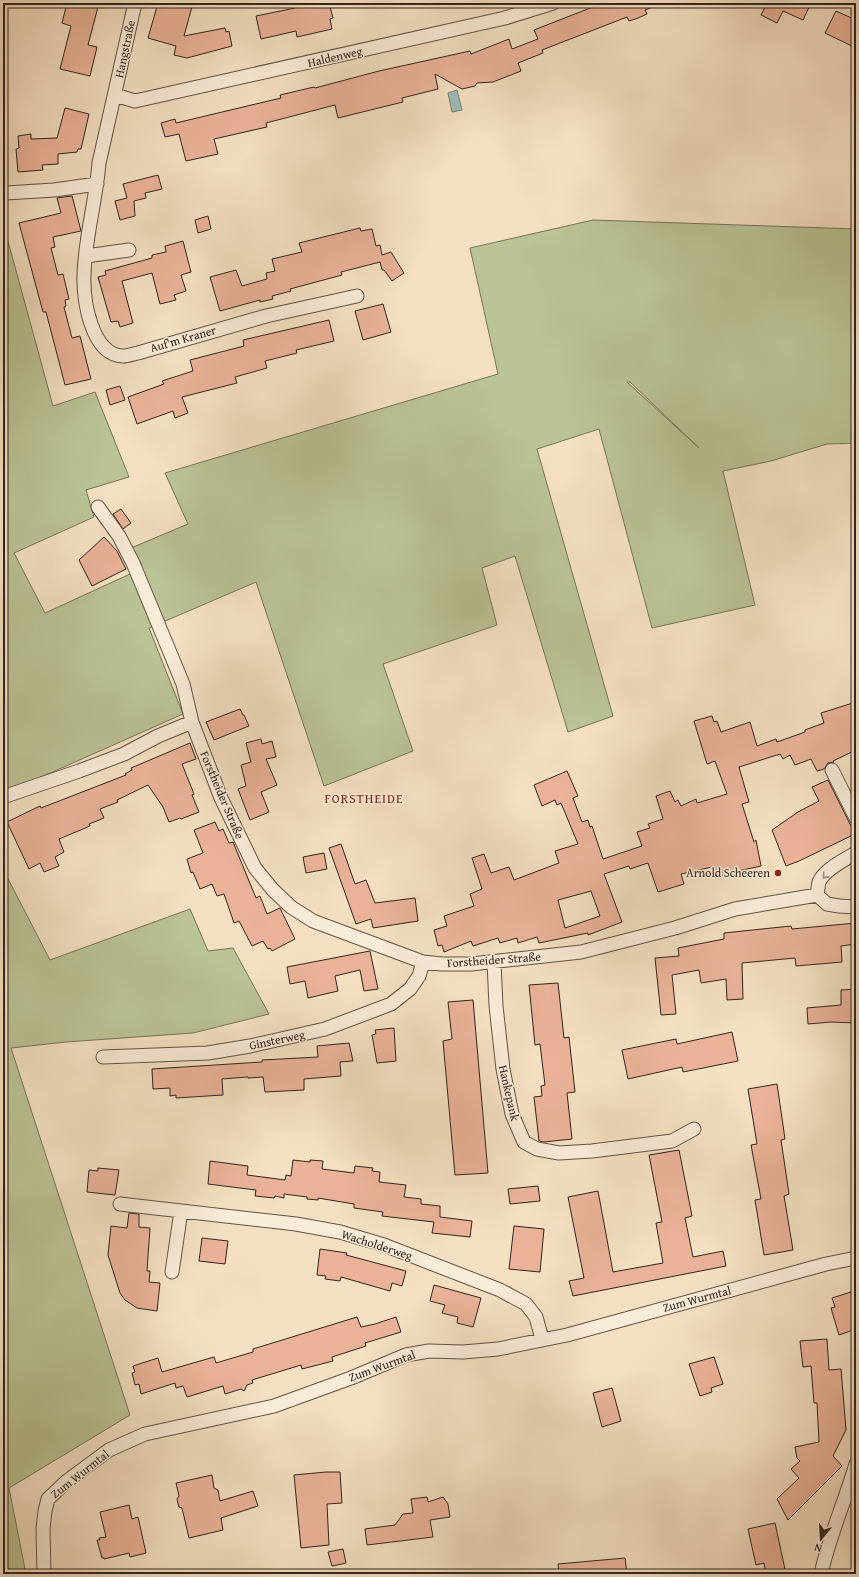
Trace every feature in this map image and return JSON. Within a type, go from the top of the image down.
[{"type":"street","name":"Hangstraße","points":[[115,95],[136,3]]},
{"type":"street","name":"Haldenweg","points":[[115,95],[135,101],[505,18],[553,3]]},
{"type":"street","name":"Auf'm Kraner","points":[[115,95],[91,213],[84,276],[88,309],[93,332],[103,346],[110,352],[122,356],[138,353],[266,316],[357,296]]},
{"type":"street","points":[[6,193],[54,190],[97,184]]},
{"type":"street","points":[[86,256],[129,250]]},
{"type":"street","name":"Forstheider Straße","points":[[98,507],[119,536],[133,563],[183,684],[192,722],[221,798],[255,868],[273,890],[291,907],[313,921],[424,962],[442,964],[494,962],[581,952],[675,928],[735,909],[817,894]]},
{"type":"street","points":[[3,797],[80,771],[124,754],[158,736],[192,722]]},
{"type":"street","points":[[832,770],[856,818]]},
{"type":"street","points":[[856,853],[837,864],[824,876],[819,882],[817,894],[827,904],[856,907]]},
{"type":"street","name":"Ginsterweg","points":[[103,1056],[208,1053],[250,1046],[325,1029],[390,1004],[410,989],[419,976],[424,962]]},
{"type":"street","name":"Hankepank","points":[[494,962],[496,1006],[503,1069],[512,1114],[524,1142],[538,1149],[559,1153],[592,1151],[672,1142],[694,1129]]},
{"type":"street","name":"Wacholderweg","points":[[120,1204],[296,1224],[340,1232],[384,1245],[500,1290],[526,1304],[536,1317],[542,1339]]},
{"type":"street","points":[[172,1272],[180,1211]]},
{"type":"street","name":"Zum Wurmtal","points":[[44,1574],[43,1529],[48,1499],[67,1481],[109,1450],[145,1434],[274,1406],[351,1378],[406,1355],[429,1351],[464,1352],[498,1349],[567,1335],[696,1298],[826,1264],[856,1258]]},
{"type":"street","points":[[821,1574],[824,1558],[856,1464]]},
{"type":"green space","points":[[593,220],[856,229],[856,363],[853,365],[856,370],[856,443],[827,444],[771,461],[723,471],[755,605],[652,628],[599,429],[537,449],[613,716],[568,732],[515,556],[482,568],[497,625],[383,664],[413,751],[324,786],[256,582],[149,628],[183,714],[3,794],[3,223],[53,406],[95,392],[129,477],[86,490],[94,517],[14,553],[45,613],[128,575],[142,565],[131,548],[188,524],[165,473],[498,374],[470,248]],"holes":[[[627,382],[630,382],[699,448]]]},
{"type":"green space","points":[[3,869],[50,960],[190,909],[208,951],[233,948],[269,1014],[193,1033],[66,1042],[11,1048],[130,1415],[9,1488],[26,1574],[3,1574]]},
{"type":"water","points":[[457,90],[462,110],[452,112],[448,93]]},
{"type":"building","points":[[67,3],[99,3],[88,45],[97,47],[90,76],[60,69],[71,26],[62,23]]},
{"type":"building","points":[[158,3],[193,3],[184,36],[225,28],[226,32],[229,31],[232,46],[187,58],[174,55],[176,46],[148,38]]},
{"type":"building","points":[[294,3],[329,3],[333,18],[330,19],[332,29],[297,37],[296,31],[261,39],[256,16],[295,8]]},
{"type":"building","points":[[603,3],[661,4],[645,10],[647,14],[638,18],[629,21],[627,17],[542,50],[543,53],[518,63],[521,71],[493,82],[477,83],[475,86],[462,89],[435,74],[438,89],[402,98],[403,102],[338,118],[335,105],[266,123],[267,127],[214,139],[218,154],[186,161],[179,134],[165,137],[161,123],[175,119],[176,123],[281,98],[280,95],[315,88],[379,71],[470,51],[471,54],[509,39],[512,49],[538,39],[534,30]]},
{"type":"building","points":[[767,3],[811,3],[803,20],[783,11],[777,23],[761,15]]},
{"type":"building","points":[[836,11],[856,20],[856,37],[852,46],[825,33]]},
{"type":"building","points":[[65,108],[89,114],[81,149],[78,149],[77,152],[58,154],[58,164],[42,165],[43,170],[18,172],[16,149],[19,148],[18,136],[31,134],[31,139],[57,138]]},
{"type":"building","points":[[158,175],[162,189],[145,193],[146,198],[134,201],[135,216],[120,220],[115,201],[127,198],[123,184]]},
{"type":"building","points":[[72,196],[81,231],[53,237],[55,247],[51,248],[58,275],[63,274],[69,299],[65,300],[66,306],[64,307],[72,338],[80,336],[91,379],[65,385],[46,312],[43,312],[19,223],[61,213],[57,198]]},
{"type":"building","points":[[208,216],[211,229],[198,233],[195,220]]},
{"type":"building","points":[[360,228],[361,231],[372,229],[376,246],[380,245],[382,255],[391,252],[404,273],[392,281],[384,270],[382,270],[380,262],[341,272],[342,275],[290,289],[291,291],[272,296],[273,299],[260,302],[260,300],[220,311],[210,277],[236,270],[242,286],[267,279],[266,273],[275,271],[272,259],[302,252],[299,243]]},
{"type":"building","points":[[183,241],[191,272],[181,275],[186,291],[174,295],[176,300],[160,304],[152,273],[122,281],[133,323],[120,327],[118,321],[111,322],[98,277],[106,275],[105,271],[152,258],[152,255],[166,252],[165,246]]},
{"type":"building","points":[[383,304],[391,332],[363,340],[355,311]]},
{"type":"building","points":[[329,320],[334,341],[296,350],[297,353],[265,361],[267,368],[235,377],[237,383],[182,397],[188,413],[175,418],[173,411],[137,424],[128,397],[164,384],[162,381],[193,371],[190,360],[244,346],[243,340]]},
{"type":"building","points":[[120,386],[125,400],[110,405],[106,390]]},
{"type":"building","points":[[121,509],[131,523],[123,529],[113,514]]},
{"type":"building","points":[[104,537],[117,551],[126,569],[92,586],[79,560]]},
{"type":"building","points":[[856,702],[856,750],[833,761],[834,762],[828,763],[824,769],[817,771],[811,759],[795,765],[790,755],[783,759],[780,754],[739,767],[749,802],[742,804],[754,842],[756,840],[761,866],[729,873],[716,878],[712,867],[681,874],[684,884],[658,892],[648,863],[630,869],[629,866],[604,874],[622,922],[588,935],[588,933],[539,943],[537,937],[518,943],[517,938],[500,943],[498,938],[473,946],[471,941],[444,952],[442,945],[438,946],[434,930],[447,926],[444,916],[474,906],[470,894],[482,889],[472,858],[484,854],[491,873],[509,867],[514,880],[559,863],[555,851],[578,844],[561,803],[557,805],[555,800],[542,806],[534,785],[567,771],[578,796],[573,798],[582,822],[588,820],[590,827],[592,826],[603,859],[642,846],[637,832],[650,828],[648,824],[663,819],[656,796],[670,791],[675,802],[678,800],[681,806],[696,799],[697,803],[727,794],[715,761],[707,764],[694,721],[712,716],[714,722],[717,721],[721,732],[750,722],[757,746],[776,739],[777,742],[805,732],[805,730],[824,723],[821,713]],"holes":[[[591,891],[600,916],[565,928],[558,900]]]},
{"type":"building","points":[[240,709],[249,726],[214,740],[206,722]]},
{"type":"building","points":[[261,739],[262,744],[272,741],[276,757],[266,759],[277,785],[261,792],[269,812],[250,820],[238,789],[246,786],[241,765],[251,762],[246,743]]},
{"type":"building","points":[[190,743],[196,759],[182,764],[194,794],[192,795],[199,812],[169,822],[163,807],[148,785],[117,800],[118,802],[100,809],[104,818],[89,824],[90,826],[59,839],[64,852],[55,857],[59,866],[44,872],[40,863],[29,869],[7,822],[40,806],[41,808],[126,775],[125,774],[132,770],[131,768]]},
{"type":"building","points":[[828,780],[855,834],[786,866],[772,830],[798,812],[819,801],[812,787]]},
{"type":"building","points":[[215,822],[219,831],[223,829],[229,843],[233,842],[256,898],[260,896],[267,914],[280,908],[295,939],[272,951],[270,948],[268,949],[263,941],[252,946],[239,921],[234,923],[224,894],[217,896],[212,884],[200,889],[193,872],[191,873],[187,859],[203,853],[194,830]]},
{"type":"building","points":[[341,844],[355,884],[366,880],[375,903],[415,898],[418,921],[373,928],[371,919],[356,924],[329,848]]},
{"type":"building","points":[[324,853],[327,869],[306,873],[303,857]]},
{"type":"building","points":[[856,923],[856,944],[841,946],[842,962],[796,966],[795,958],[742,963],[743,999],[727,1000],[726,979],[701,983],[699,970],[672,975],[676,1014],[661,1015],[655,958],[679,956],[678,948],[724,939],[724,933],[791,926],[792,929]]},
{"type":"building","points":[[370,951],[378,989],[364,991],[360,970],[335,976],[338,991],[308,998],[305,981],[290,984],[287,967]]},
{"type":"building","points":[[558,983],[564,1038],[569,1037],[575,1092],[567,1093],[572,1139],[544,1142],[539,1141],[534,1097],[542,1096],[541,1086],[545,1085],[540,1044],[535,1045],[529,985]]},
{"type":"building","points":[[856,989],[856,1023],[831,1022],[808,1024],[807,1008],[841,1005],[841,990]]},
{"type":"building","points":[[473,1000],[488,1173],[455,1175],[443,1041],[452,1039],[448,1002]]},
{"type":"building","points":[[394,1028],[396,1061],[377,1063],[372,1035],[376,1034],[375,1030]]},
{"type":"building","points":[[732,1032],[738,1061],[683,1072],[682,1067],[628,1079],[622,1050],[676,1039],[677,1044]]},
{"type":"building","points":[[349,1043],[353,1061],[340,1062],[341,1076],[304,1079],[304,1090],[265,1092],[263,1077],[222,1079],[223,1095],[176,1098],[176,1095],[170,1096],[170,1088],[153,1089],[152,1069],[318,1057],[317,1046]]},
{"type":"building","points":[[777,1084],[785,1139],[781,1140],[789,1194],[784,1196],[793,1250],[764,1255],[755,1200],[761,1199],[751,1145],[757,1144],[748,1089]]},
{"type":"building","points":[[679,1150],[692,1216],[685,1218],[693,1257],[723,1251],[726,1266],[573,1296],[569,1281],[584,1278],[568,1197],[598,1191],[613,1272],[663,1263],[656,1223],[662,1222],[649,1155]]},
{"type":"building","points":[[293,1160],[310,1162],[310,1160],[323,1161],[322,1169],[354,1173],[355,1166],[373,1168],[372,1171],[380,1172],[379,1182],[406,1185],[404,1197],[421,1199],[421,1204],[440,1206],[440,1217],[472,1221],[470,1237],[432,1233],[434,1222],[382,1216],[383,1212],[354,1208],[354,1204],[318,1198],[318,1200],[307,1199],[307,1197],[284,1194],[284,1198],[275,1196],[274,1198],[255,1196],[256,1190],[208,1184],[210,1161],[248,1166],[247,1175],[285,1180],[286,1175],[291,1176]]},
{"type":"building","points":[[98,1168],[119,1170],[115,1195],[87,1192],[89,1170],[98,1171]]},
{"type":"building","points":[[538,1186],[540,1201],[510,1204],[508,1189]]},
{"type":"building","points":[[129,1213],[139,1214],[139,1227],[150,1228],[147,1271],[150,1271],[149,1282],[160,1283],[157,1311],[137,1308],[125,1300],[120,1293],[108,1255],[111,1226],[127,1228]]},
{"type":"building","points":[[514,1226],[544,1229],[540,1272],[509,1269]]},
{"type":"building","points":[[202,1238],[228,1241],[225,1264],[199,1261]]},
{"type":"building","points":[[320,1249],[347,1253],[346,1255],[406,1271],[402,1286],[392,1283],[390,1291],[341,1277],[340,1281],[325,1279],[326,1276],[317,1275]]},
{"type":"building","points":[[434,1285],[481,1298],[473,1327],[457,1323],[458,1317],[442,1313],[445,1305],[430,1301]]},
{"type":"building","points":[[851,1292],[856,1307],[856,1329],[839,1335],[831,1308],[835,1307],[832,1298]]},
{"type":"building","points":[[357,1317],[361,1327],[396,1317],[401,1332],[365,1343],[366,1346],[332,1357],[333,1361],[302,1369],[301,1365],[252,1380],[253,1383],[247,1385],[244,1391],[241,1389],[225,1394],[223,1386],[187,1397],[183,1386],[176,1388],[175,1383],[141,1394],[139,1384],[135,1385],[132,1373],[135,1372],[133,1366],[158,1358],[162,1372],[214,1357],[216,1363],[253,1352],[253,1349]]},
{"type":"building","points":[[827,1339],[829,1370],[841,1369],[846,1430],[833,1456],[842,1466],[788,1520],[777,1499],[799,1478],[791,1469],[800,1461],[797,1458],[795,1447],[819,1442],[817,1403],[814,1403],[811,1366],[803,1367],[800,1341]]},
{"type":"building","points":[[714,1357],[723,1384],[711,1388],[712,1392],[700,1396],[689,1364]]},
{"type":"building","points":[[612,1388],[621,1421],[602,1427],[593,1393]]},
{"type":"building","points":[[340,1472],[342,1503],[327,1504],[329,1545],[301,1548],[294,1475]]},
{"type":"building","points":[[212,1475],[214,1488],[218,1490],[220,1501],[253,1491],[258,1506],[221,1518],[223,1530],[189,1538],[182,1508],[179,1507],[177,1499],[179,1496],[176,1483]]},
{"type":"building","points":[[427,1497],[428,1502],[443,1497],[448,1504],[450,1517],[430,1520],[433,1537],[367,1545],[365,1529],[395,1525],[403,1514],[413,1513],[411,1499]]},
{"type":"building","points":[[129,1505],[132,1519],[138,1517],[146,1553],[130,1557],[129,1553],[104,1559],[102,1558],[97,1540],[100,1540],[99,1538],[106,1537],[100,1512]]},
{"type":"building","points":[[775,1523],[786,1574],[766,1574],[764,1563],[756,1565],[748,1529]]},
{"type":"building","points":[[343,1549],[346,1563],[332,1566],[328,1552]]},
{"type":"building","points":[[625,1558],[627,1574],[559,1574],[558,1564]]},
{"type":"place","name":"Arnold Scheeren","points":[[778,873]]},
{"type":"district","name":"FORSTHEIDE","points":[[364,798]]}]
